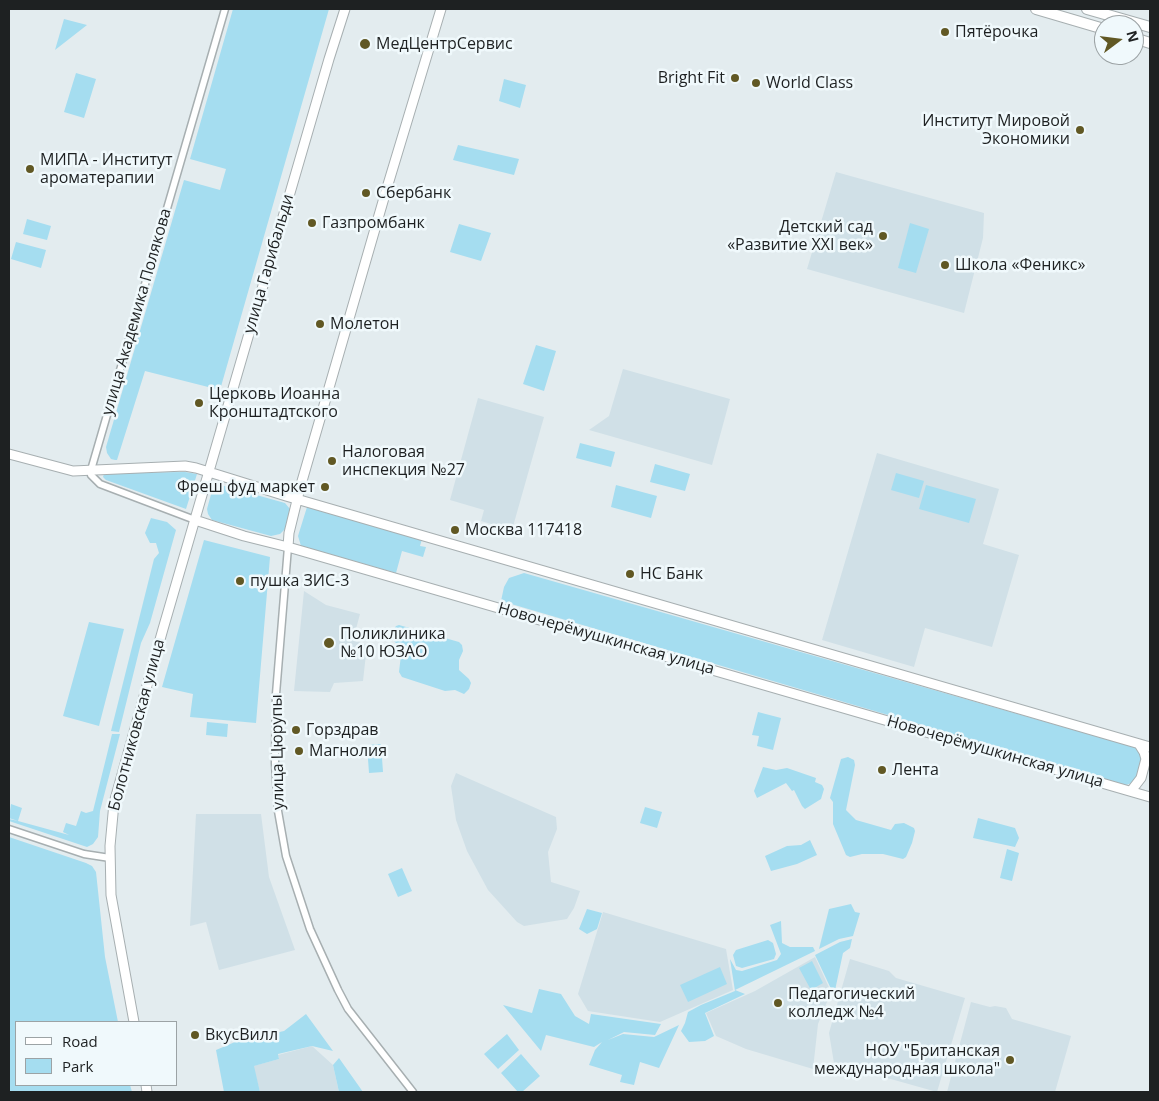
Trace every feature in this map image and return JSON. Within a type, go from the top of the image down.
[{"type":"main road","points":[[1036,9],[1094,26]]},
{"type":"main road","points":[[1087,9],[1150,27]]},
{"type":"street","name":"улица Академика Полякова","points":[[91,470],[225,9]]},
{"type":"street","name":"улица Гарибальди","points":[[195,520],[329,58],[345,9]]},
{"type":"street","points":[[298,499],[386,191],[441,9]]},
{"type":"street","points":[[9,454],[73,471],[185,466],[1150,748]]},
{"type":"street","name":"Новочерёмушкинская улица","points":[[91,470],[91,475],[100,484],[195,520],[244,536],[288,547],[1150,797]]},
{"type":"street","name":"улица Цюрупы","points":[[298,499],[289,533],[276,694],[275,763],[278,812],[286,856],[310,929],[348,1009],[413,1092]]},
{"type":"street","name":"Болотниковская улица","points":[[134,1021],[113,912],[110,858],[112,818],[118,788],[195,520]]},
{"type":"street","points":[[1131,791],[1140,778],[1146,759],[1140,744]]},
{"type":"street","points":[[9,829],[84,854],[110,858]]},
{"type":"shaded area","points":[[836,172],[984,213],[983,238],[964,313],[807,269]]},
{"type":"shaded area","points":[[623,369],[730,399],[712,465],[589,430],[609,416]]},
{"type":"shaded area","points":[[478,398],[544,417],[512,530],[481,521],[484,510],[450,500]]},
{"type":"shaded area","points":[[877,453],[999,489],[983,544],[1019,555],[992,647],[925,628],[914,667],[822,640]]},
{"type":"shaded area","name":"Поликлиника №10 ЮЗАО","points":[[304,591],[326,605],[360,614],[353,640],[367,645],[363,681],[334,683],[330,692],[294,691]]},
{"type":"shaded area","points":[[456,773],[556,817],[557,829],[548,852],[551,882],[580,891],[574,908],[567,919],[524,926],[517,922],[488,890],[467,851],[456,820],[451,786]]},
{"type":"shaded area","points":[[196,814],[261,814],[269,877],[295,950],[219,970],[206,922],[190,926]]},
{"type":"shaded area","points":[[603,912],[726,949],[733,990],[660,1022],[588,1011],[578,994]]},
{"type":"shaded area","name":"Педагогический колледж №4","points":[[815,957],[831,992],[818,1024],[813,1069],[746,1049],[716,1036],[706,1013],[755,991]]},
{"type":"shaded area","points":[[850,959],[889,971],[896,978],[965,998],[937,1092],[834,1063],[829,1033]]},
{"type":"shaded area","name":"НОУ \"Британская международная школа\"","points":[[971,1002],[990,1007],[1006,1008],[1012,1019],[1071,1036],[1055,1092],[947,1092]]},
{"type":"shaded area","points":[[312,1046],[333,1065],[339,1092],[260,1092],[253,1066],[279,1059],[278,1055]]},
{"type":"green space","points":[[233,9],[329,9],[220,390],[145,371],[117,460],[111,459],[106,447],[184,180],[220,190],[226,169],[190,159]]},
{"type":"green space","points":[[64,19],[87,25],[55,50]]},
{"type":"green space","points":[[76,73],[96,79],[84,118],[64,112]]},
{"type":"green space","points":[[504,79],[526,85],[520,108],[499,101]]},
{"type":"green space","points":[[458,145],[519,159],[514,175],[453,160]]},
{"type":"green space","points":[[27,219],[51,226],[47,240],[23,234]]},
{"type":"green space","points":[[910,223],[929,229],[916,273],[898,268]]},
{"type":"green space","points":[[459,224],[491,233],[481,261],[450,252]]},
{"type":"green space","points":[[16,242],[46,250],[41,268],[11,259]]},
{"type":"green space","points":[[536,345],[556,351],[544,391],[523,384]]},
{"type":"green space","points":[[580,443],[615,452],[611,467],[576,458]]},
{"type":"green space","points":[[655,464],[690,474],[685,491],[650,482]]},
{"type":"green space","points":[[185,472],[197,474],[186,509],[106,480],[103,477],[104,474],[108,473]]},
{"type":"green space","points":[[896,473],[924,481],[919,498],[891,490]]},
{"type":"green space","points":[[217,484],[285,503],[290,509],[287,527],[280,534],[271,536],[212,520],[207,509],[213,487]]},
{"type":"green space","points":[[616,485],[657,496],[651,518],[611,507]]},
{"type":"green space","points":[[926,485],[976,499],[969,523],[919,509]]},
{"type":"green space","points":[[307,507],[422,539],[420,546],[426,547],[423,557],[402,551],[396,573],[301,546],[298,536]]},
{"type":"green space","points":[[151,518],[167,522],[176,530],[150,623],[141,643],[119,732],[111,731],[154,559],[159,553],[156,543],[150,543],[145,533]]},
{"type":"green space","points":[[204,540],[270,557],[256,723],[190,717],[193,694],[162,687]]},
{"type":"green space","points":[[524,573],[1137,748],[1141,752],[1142,758],[1136,779],[1126,785],[501,601],[504,587],[509,578]]},
{"type":"green space","points":[[89,622],[124,629],[99,726],[63,716]]},
{"type":"green space","points":[[399,625],[459,642],[462,645],[463,651],[459,660],[459,670],[469,679],[471,683],[469,689],[464,694],[455,690],[445,691],[402,677],[399,672],[401,655],[399,646],[394,641],[392,632]]},
{"type":"green space","points":[[758,712],[781,718],[773,750],[757,746],[759,736],[752,735]]},
{"type":"green space","points":[[207,722],[228,724],[227,737],[206,735]]},
{"type":"green space","points":[[112,734],[120,734],[100,811],[98,837],[93,844],[87,847],[9,821],[9,819],[69,835],[63,832],[66,823],[76,826],[81,811],[86,813],[93,811]]},
{"type":"green space","points":[[381,744],[383,772],[369,773],[367,745]]},
{"type":"green space","points":[[848,757],[854,760],[855,765],[846,810],[856,820],[891,830],[895,824],[904,823],[914,828],[912,843],[906,857],[903,859],[883,854],[862,854],[850,857],[846,855],[833,824],[833,802],[830,798],[841,759]]},
{"type":"green space","points":[[763,767],[776,770],[787,768],[816,778],[815,782],[822,785],[824,789],[821,799],[805,809],[794,790],[792,791],[786,783],[757,798],[754,791]]},
{"type":"green space","points":[[11,804],[22,808],[18,821],[9,818]]},
{"type":"green space","points":[[645,807],[662,812],[657,828],[640,823]]},
{"type":"green space","points":[[978,818],[1015,828],[1019,838],[1015,847],[973,838]]},
{"type":"green space","points":[[9,837],[86,863],[92,866],[96,872],[105,957],[118,1021],[15,1021],[15,1086],[130,1086],[132,1092],[9,1092]]},
{"type":"green space","points":[[810,840],[817,855],[797,864],[771,871],[765,856],[787,846],[801,845]]},
{"type":"green space","points":[[1007,849],[1019,853],[1012,881],[1000,878]]},
{"type":"green space","points":[[402,868],[412,891],[398,897],[388,874]]},
{"type":"green space","points":[[851,904],[855,912],[860,913],[853,936],[839,939],[819,949],[829,909]]},
{"type":"green space","points":[[587,909],[602,913],[597,929],[587,934],[579,929]]},
{"type":"green space","points":[[781,921],[782,943],[790,947],[813,947],[815,951],[735,990],[745,994],[705,1013],[714,1036],[705,1041],[689,1042],[681,1031],[688,1012],[735,991],[730,959],[736,970],[742,971],[777,960],[781,954],[770,925]]},
{"type":"green space","points":[[852,939],[850,948],[843,953],[834,995],[815,955],[840,942]]},
{"type":"green space","points":[[768,940],[773,943],[776,954],[774,959],[742,968],[736,966],[733,955],[736,950]]},
{"type":"green space","points":[[812,961],[823,983],[811,990],[799,968]]},
{"type":"green space","points":[[720,967],[727,984],[688,1002],[680,985]]},
{"type":"green space","points":[[539,989],[561,994],[575,1016],[589,1024],[591,1014],[661,1024],[655,1035],[624,1032],[608,1040],[623,1034],[654,1037],[679,1025],[659,1068],[640,1062],[634,1085],[620,1082],[622,1075],[589,1065],[595,1050],[602,1042],[594,1047],[546,1035],[541,1051],[503,1005],[532,1013]]},
{"type":"green space","points":[[306,1014],[333,1051],[312,1046],[278,1054],[279,1059],[254,1066],[260,1092],[224,1092],[216,1050],[235,1042],[284,1031]]},
{"type":"green space","points":[[507,1034],[519,1050],[498,1069],[484,1054]]},
{"type":"green space","points":[[521,1054],[540,1076],[522,1092],[518,1092],[501,1073]]},
{"type":"green space","points":[[339,1058],[363,1092],[339,1092],[333,1065]]},
{"type":"place","name":"Пятёрочка","points":[[945,32]]},
{"type":"place","name":"МедЦентрСервис","points":[[365,44]]},
{"type":"place","name":"Bright Fit","points":[[735,78]]},
{"type":"place","name":"World Class","points":[[756,83]]},
{"type":"place","name":"Институт Мировой Экономики","points":[[1080,130]]},
{"type":"place","name":"МИПА - Институт ароматерапии","points":[[30,169]]},
{"type":"place","name":"Сбербанк","points":[[366,193]]},
{"type":"place","name":"Газпромбанк","points":[[312,223]]},
{"type":"place","name":"Детский сад «Развитие XXI век»","points":[[883,236]]},
{"type":"place","name":"Школа «Феникс»","points":[[945,265]]},
{"type":"place","name":"Молетон","points":[[320,324]]},
{"type":"place","name":"Церковь Иоанна Кронштадтского","points":[[199,403]]},
{"type":"place","name":"Налоговая инспекция №27","points":[[332,461]]},
{"type":"place","name":"Фреш фуд маркет","points":[[325,487]]},
{"type":"place","name":"Москва 117418","points":[[455,530]]},
{"type":"place","name":"НС Банк","points":[[630,574]]},
{"type":"place","name":"пушка ЗИС-3","points":[[240,581]]},
{"type":"place","name":"Поликлиника №10 ЮЗАО","points":[[329,643]]},
{"type":"place","name":"Горздрав","points":[[296,730]]},
{"type":"place","name":"Магнолия","points":[[299,751]]},
{"type":"place","name":"Лента","points":[[882,770]]},
{"type":"place","name":"Педагогический колледж №4","points":[[778,1003]]},
{"type":"place","name":"ВкусВилл","points":[[195,1035]]},
{"type":"place","name":"НОУ \"Британская международная школа\"","points":[[1010,1060]]}]
